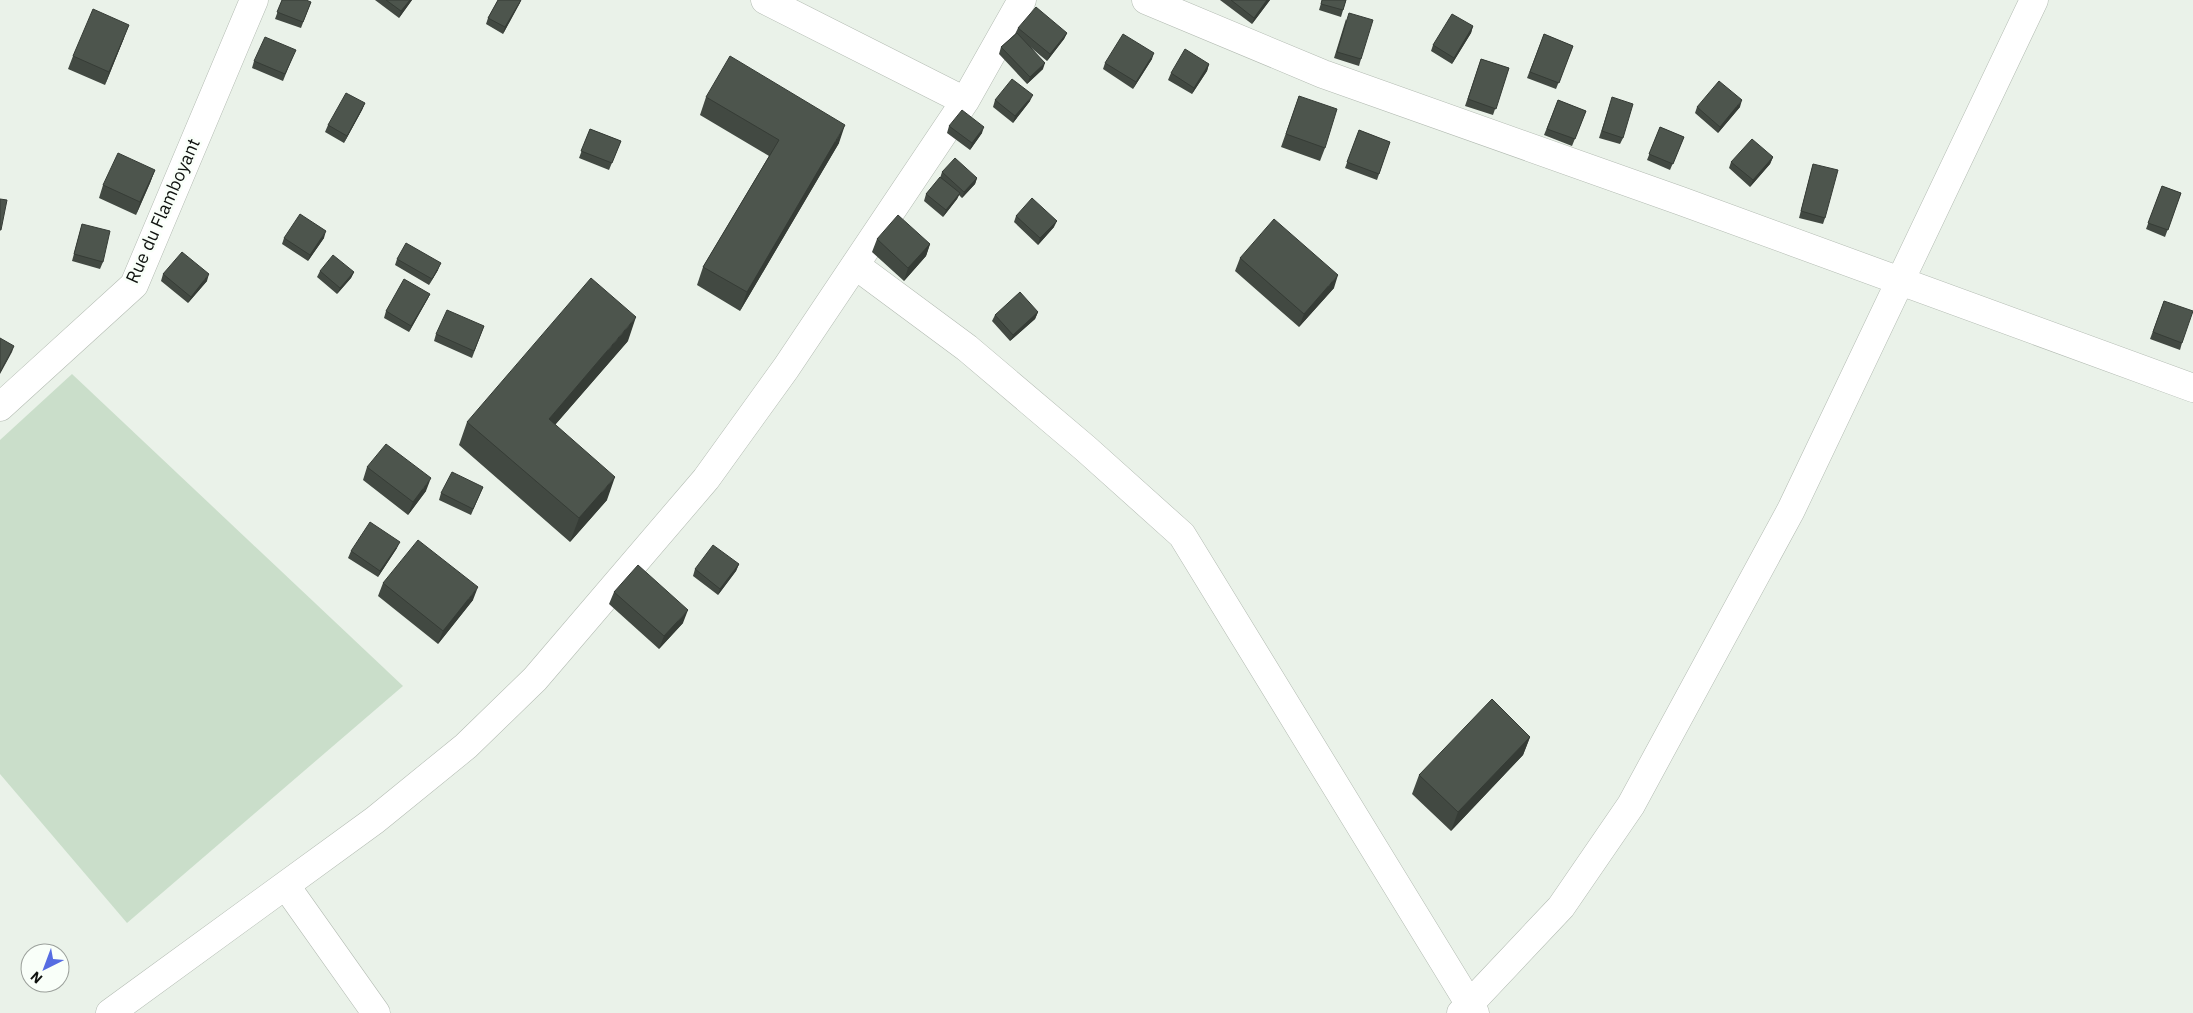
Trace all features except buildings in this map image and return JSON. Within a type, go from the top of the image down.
[{"type":"street","name":"Rue du Flamboyant","points":[[0,407],[134,285],[254,0]]},
{"type":"street","points":[[765,0],[965,101]]},
{"type":"street","points":[[110,1013],[375,820],[466,746],[534,679],[706,479],[786,368],[965,101],[1022,0]]},
{"type":"street","points":[[1146,0],[1323,74],[2193,388]]},
{"type":"street","points":[[855,265],[967,348],[1085,448],[1182,535],[1469,1010],[1561,907],[1631,805],[1791,510],[2034,0]]},
{"type":"street","points":[[286,886],[376,1013]]},
{"type":"green space","points":[[72,374],[403,686],[127,923],[0,774],[0,440]]}]
